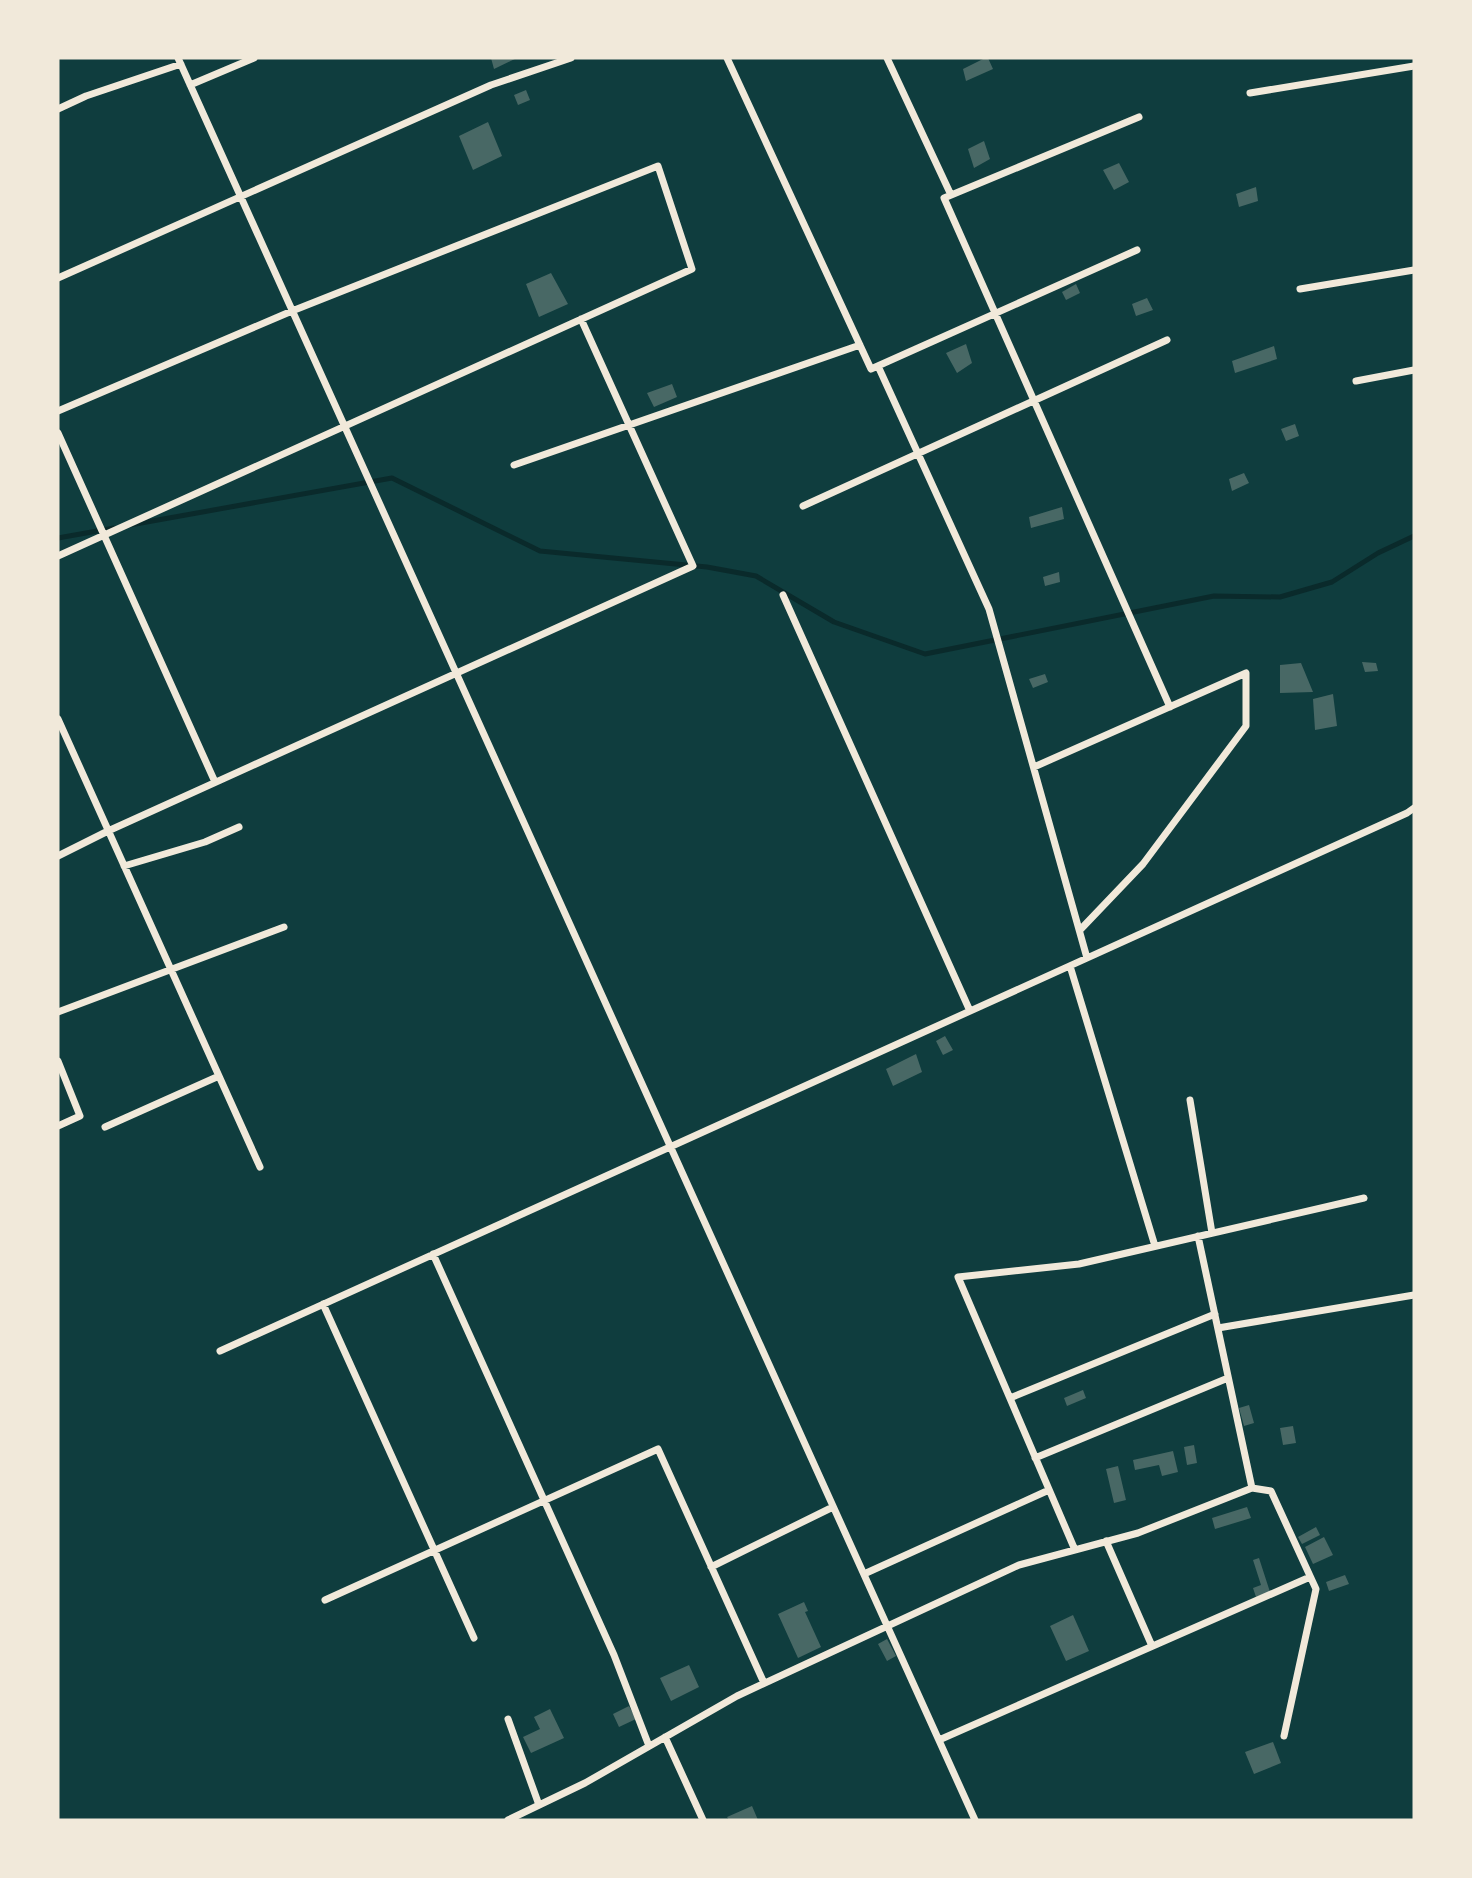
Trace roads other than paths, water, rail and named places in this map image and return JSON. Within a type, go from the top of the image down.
[{"type":"street","points":[[190,86],[254,58]]},
{"type":"street","points":[[58,278],[491,85],[570,58]]},
{"type":"street","points":[[727,58],[871,369],[1137,250]]},
{"type":"street","points":[[887,58],[951,195]]},
{"type":"street","points":[[58,109],[179,61],[975,1820]]},
{"type":"street","points":[[1250,93],[1414,66]]},
{"type":"street","points":[[1139,117],[944,198],[1170,707]]},
{"type":"street","points":[[58,411],[292,311],[658,166],[692,269],[58,556]]},
{"type":"street","points":[[1300,289],[1414,270]]},
{"type":"street","points":[[58,856],[693,566],[582,319]]},
{"type":"street","points":[[803,506],[1167,340]]},
{"type":"street","points":[[514,465],[860,345]]},
{"type":"street","points":[[878,366],[989,609],[1087,958]]},
{"type":"street","points":[[1356,381],[1414,370]]},
{"type":"street","points":[[58,433],[215,782]]},
{"type":"street","points":[[783,595],[970,1011]]},
{"type":"street","points":[[1034,767],[1246,673],[1246,726],[1143,864],[1080,930]]},
{"type":"street","points":[[58,719],[260,1167]]},
{"type":"street","points":[[220,1351],[1414,808]]},
{"type":"street","points":[[124,866],[205,842],[239,827]]},
{"type":"street","points":[[58,1012],[284,927]]},
{"type":"street","points":[[1070,966],[1155,1246]]},
{"type":"street","points":[[58,1061],[80,1116],[58,1126]]},
{"type":"street","points":[[105,1127],[219,1076]]},
{"type":"street","points":[[1190,1100],[1212,1233]]},
{"type":"street","points":[[1075,1550],[958,1277],[1079,1264],[1364,1198]]},
{"type":"street","points":[[1198,1236],[1252,1488]]},
{"type":"street","points":[[433,1254],[614,1655],[649,1746]]},
{"type":"street","points":[[1217,1328],[1414,1294]]},
{"type":"street","points":[[323,1304],[474,1638]]},
{"type":"street","points":[[1010,1398],[1215,1314]]},
{"type":"street","points":[[1035,1458],[1228,1378]]},
{"type":"street","points":[[325,1600],[658,1450],[764,1684]]},
{"type":"street","points":[[508,1820],[585,1783],[737,1696],[1019,1564],[1138,1533],[1252,1488],[1271,1491],[1316,1589],[1284,1736]]},
{"type":"street","points":[[864,1574],[1049,1490]]},
{"type":"street","points":[[711,1567],[833,1507]]},
{"type":"street","points":[[1106,1541],[1152,1646]]},
{"type":"street","points":[[939,1740],[1310,1577]]},
{"type":"street","points":[[508,1719],[539,1805]]},
{"type":"street","points":[[665,1737],[703,1820]]},
{"type":"waterway","points":[[130,525],[392,478],[540,551],[707,567],[756,576],[834,622],[925,654],[1214,596],[1280,597],[1332,582],[1378,553],[1414,536]]},
{"type":"waterway","points":[[58,538],[114,528]]}]
